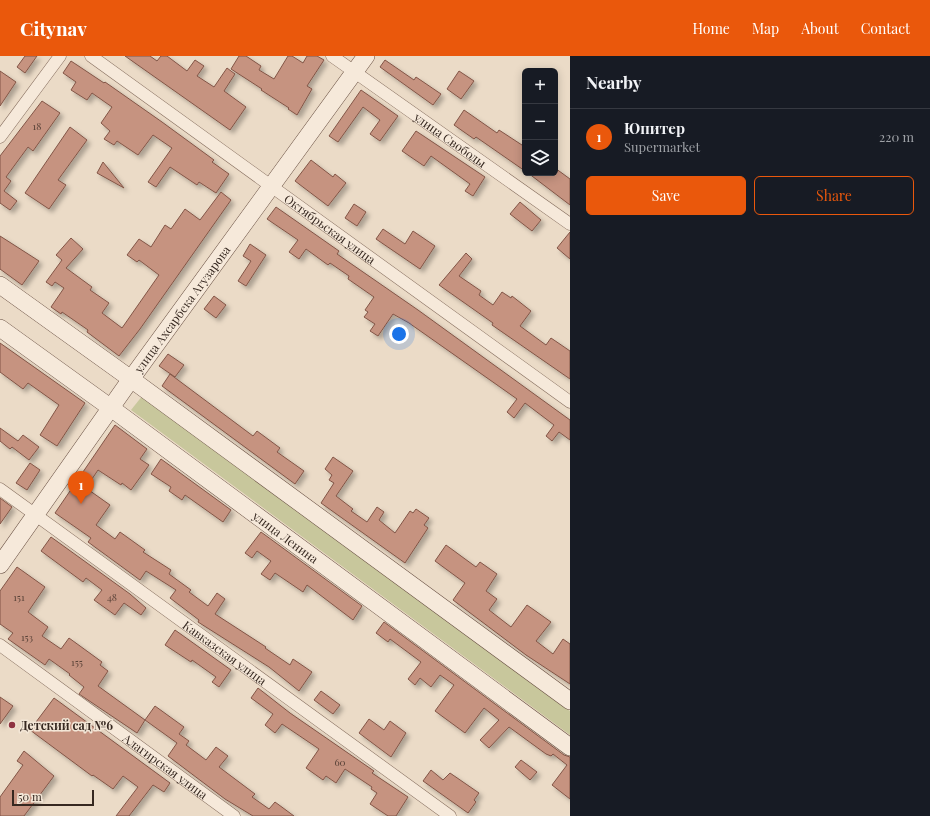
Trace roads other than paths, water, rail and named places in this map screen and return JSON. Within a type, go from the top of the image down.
[{"type":"street","points":[[0,137],[60,56]]},
{"type":"street","name":"Октябрьская улица","points":[[91,56],[270,187],[570,402]]},
{"type":"street","name":"улица Свободы","points":[[332,56],[570,224]]},
{"type":"street","name":"улица Ахсарбека Агузарова","points":[[0,565],[36,516],[131,379],[366,56]]},
{"type":"street","points":[[0,285],[131,379],[570,701]]},
{"type":"street","name":"улица Ленина","points":[[0,328],[111,408],[570,747]]},
{"type":"street","name":"Кавказская улица","points":[[0,489],[450,816]]},
{"type":"street","name":"Алагирская улица","points":[[0,645],[226,814]]},
{"type":"place","name":"Юпитер","points":[[81,504]]},
{"type":"place","name":"Детский сад №6","points":[[12,725]]}]
